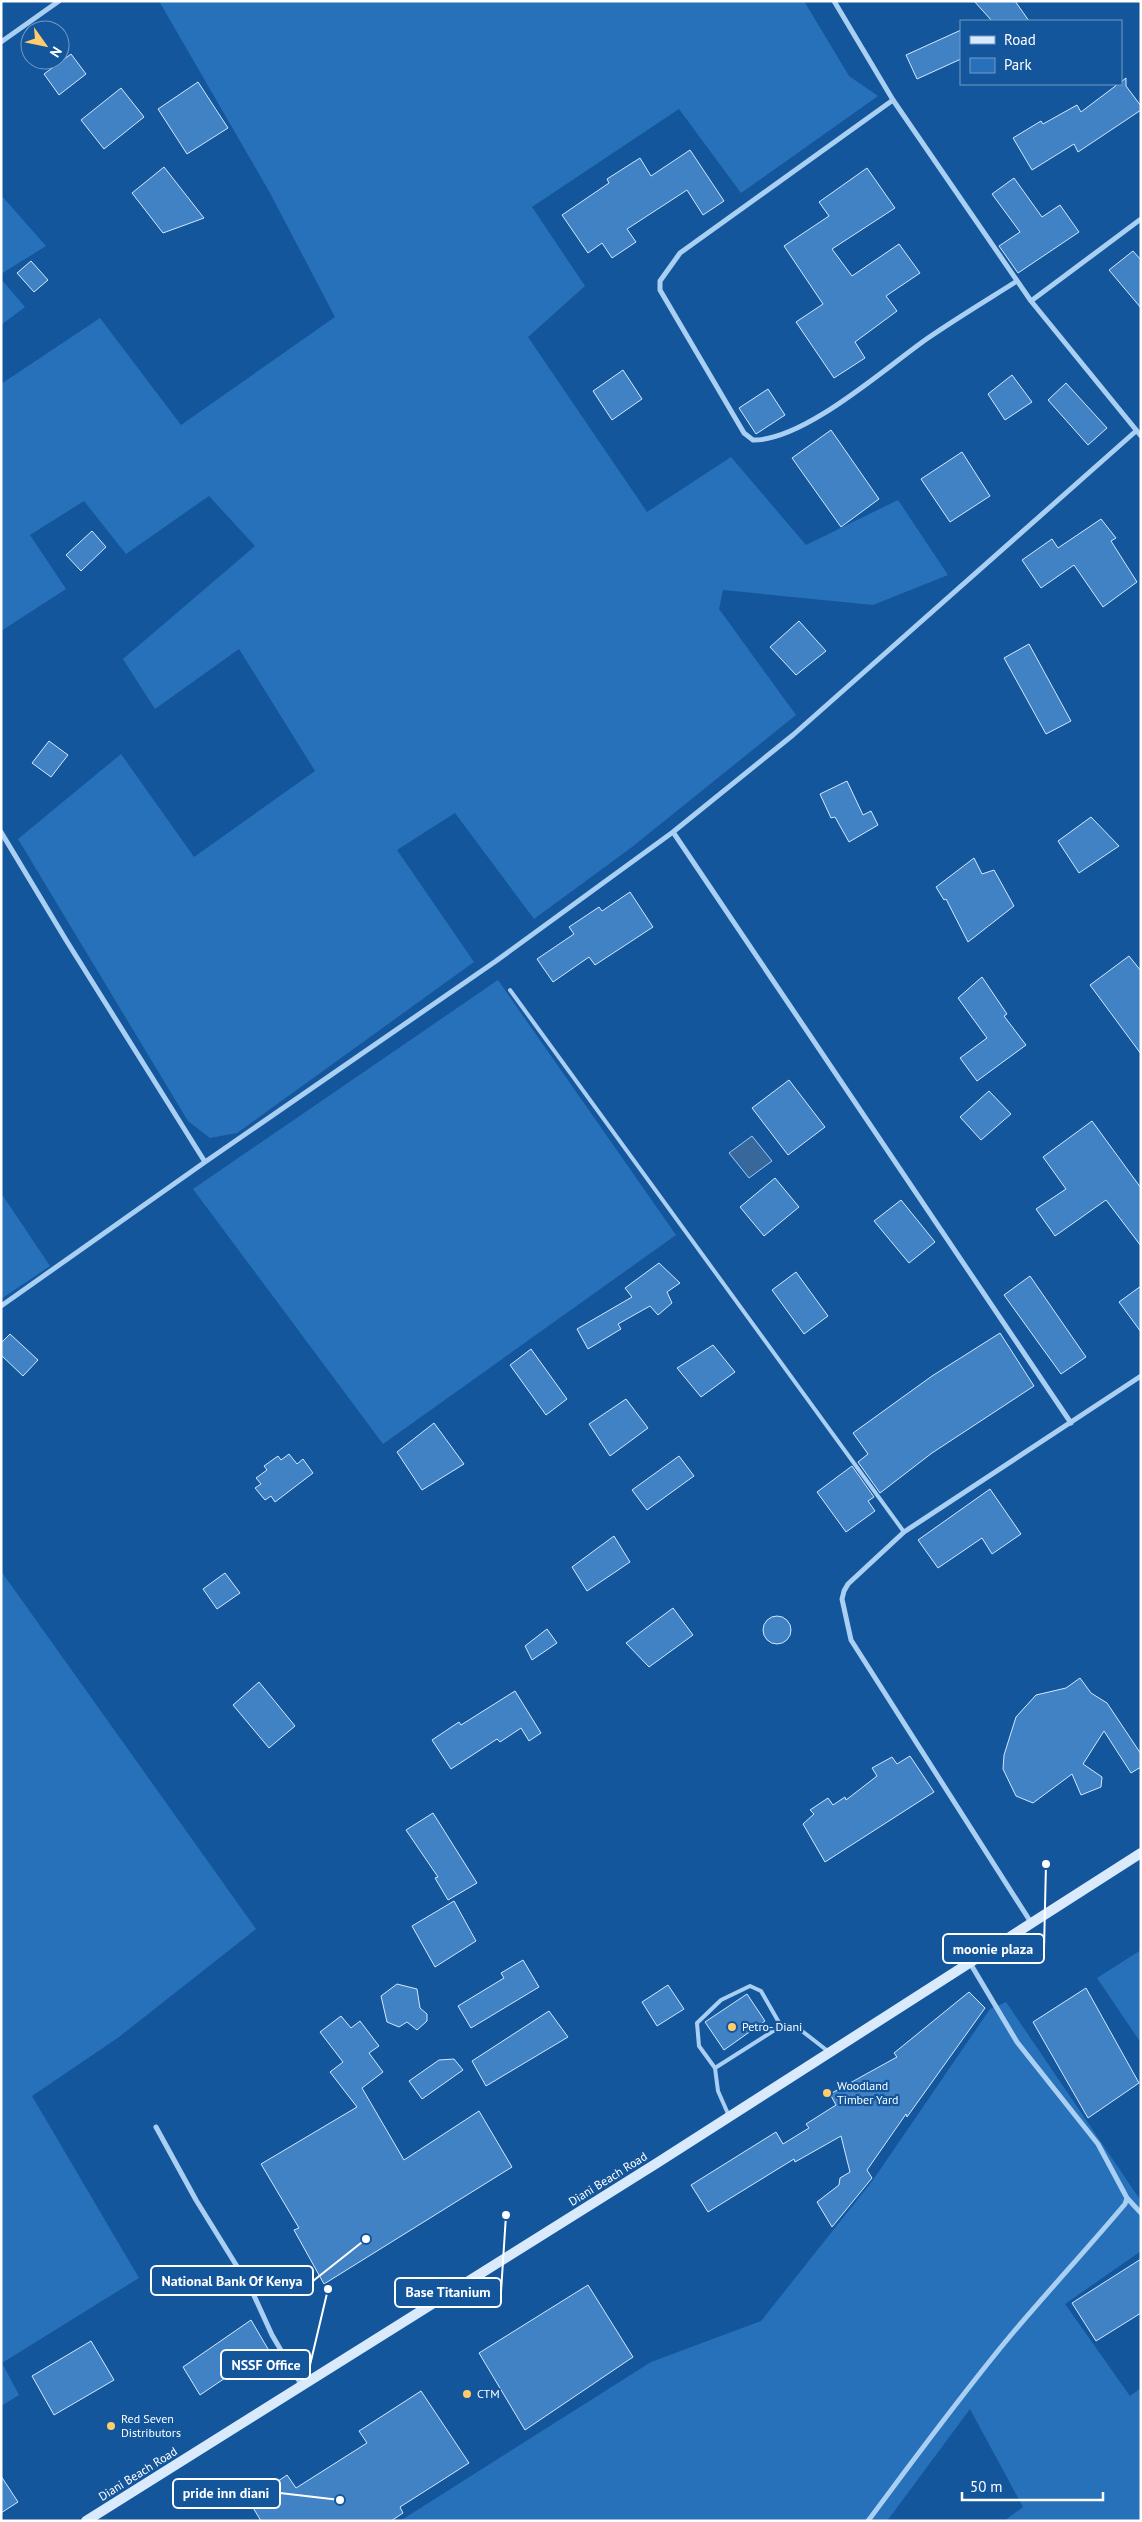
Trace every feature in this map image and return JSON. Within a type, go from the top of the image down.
[{"type":"main road","name":"Diani Beach Road","points":[[86,2521],[729,2117],[1033,1924],[1141,1853]]},
{"type":"street","points":[[1,42],[59,1]]},
{"type":"street","points":[[834,1],[893,100],[1031,301],[1141,436]]},
{"type":"street","points":[[893,100],[680,253],[660,281],[660,290],[744,433],[752,440],[778,438],[843,402],[928,338],[1017,281]]},
{"type":"street","points":[[1031,301],[1141,219]]},
{"type":"street","points":[[1,1306],[496,961],[674,832],[800,728],[1136,431]]},
{"type":"street","points":[[1,832],[66,940],[205,1162]]},
{"type":"street","points":[[674,832],[1071,1423]]},
{"type":"street","points":[[1033,1924],[851,1640],[842,1599],[848,1584],[904,1532],[1141,1376]]},
{"type":"street","points":[[970,1964],[1017,2042],[1098,2144],[1127,2198],[1141,2213]]},
{"type":"street","points":[[156,2127],[196,2200],[250,2289],[272,2335],[302,2386]]},
{"type":"street","points":[[868,2521],[955,2404],[1058,2280],[1095,2241],[1126,2204],[1127,2198]]},
{"type":"lane","points":[[510,990],[904,1532]]},
{"type":"lane","points":[[729,2117],[718,2091],[715,2068],[699,2046],[696,2023],[721,2000],[750,1986],[761,1991],[781,2026]]},
{"type":"lane","points":[[715,2068],[781,2026],[802,2031],[829,2052]]},
{"type":"green space","points":[[159,1],[804,1],[849,76],[878,96],[741,193],[679,109],[532,207],[585,286],[528,337],[647,512],[731,457],[806,545],[898,500],[948,575],[873,605],[723,590],[719,609],[796,715],[632,847],[534,919],[455,813],[397,850],[474,962],[237,1133],[210,1138],[188,1121],[18,839],[121,754],[194,857],[315,771],[239,649],[155,709],[123,659],[255,546],[209,496],[126,554],[84,501],[30,535],[66,589],[1,631],[1,384],[100,318],[181,425],[335,317],[270,193]]},
{"type":"green space","points":[[1,195],[46,246],[1,274]]},
{"type":"green space","points":[[1,279],[25,307],[1,325]]},
{"type":"green space","points":[[498,980],[676,1235],[383,1444],[193,1189]]},
{"type":"green space","points":[[1,1193],[50,1266],[1,1299]]},
{"type":"green space","points":[[1,1571],[256,1929],[119,2037],[32,2096],[139,2278],[2,2363],[19,2395],[1,2406]]},
{"type":"green space","points":[[1141,1950],[1141,2043],[1097,1978]]},
{"type":"green space","points":[[1006,2002],[1141,2201],[1141,2251],[1065,2304],[1130,2396],[1141,2388],[1141,2521],[1004,2521],[1023,2507],[970,2409],[887,2521],[400,2521],[651,2362],[761,2321],[873,2180],[990,2009]]},
{"type":"shaded area","points":[[752,1136],[772,1161],[749,1178],[729,1153]]},
{"type":"building","points":[[974,1],[1015,1],[1028,20],[991,20]]},
{"type":"building","points":[[960,30],[960,59],[917,79],[906,55]]},
{"type":"building","points":[[70,55],[86,74],[59,95],[44,74],[49,70],[70,70]]},
{"type":"building","points":[[1126,78],[1126,86],[1141,106],[1141,110],[1078,152],[1074,144],[1032,170],[1013,138],[1041,121],[1043,124],[1077,105],[1081,112],[1117,85],[1122,85],[1122,81]]},
{"type":"building","points":[[198,82],[228,128],[187,154],[158,109]]},
{"type":"building","points":[[121,88],[144,117],[104,149],[81,120]]},
{"type":"building","points":[[690,150],[724,201],[703,215],[687,190],[627,229],[636,242],[612,258],[602,243],[588,253],[562,215],[609,183],[607,179],[640,158],[651,176]]},
{"type":"building","points":[[164,167],[204,218],[163,233],[132,193]]},
{"type":"building","points":[[867,168],[895,208],[832,249],[852,276],[899,244],[920,273],[886,296],[897,311],[855,342],[865,358],[834,378],[796,322],[823,304],[784,246],[829,216],[819,202]]},
{"type":"building","points":[[1014,178],[1042,217],[1060,205],[1079,232],[1018,273],[999,246],[1020,232],[992,194]]},
{"type":"building","points":[[1133,251],[1141,260],[1141,308],[1109,270]]},
{"type":"building","points":[[31,261],[48,280],[34,292],[17,273]]},
{"type":"building","points":[[623,370],[642,399],[612,420],[593,391]]},
{"type":"building","points":[[1012,375],[1032,402],[1005,420],[988,394]]},
{"type":"building","points":[[1066,383],[1107,428],[1088,445],[1048,400]]},
{"type":"building","points":[[768,389],[785,415],[756,434],[739,408]]},
{"type":"building","points":[[831,430],[879,499],[841,527],[792,458]]},
{"type":"building","points":[[962,452],[990,496],[950,522],[921,479]]},
{"type":"building","points":[[1101,519],[1116,538],[1111,541],[1137,582],[1103,607],[1074,565],[1041,588],[1022,560],[1052,539],[1058,548]]},
{"type":"building","points":[[92,531],[106,547],[81,571],[66,555]]},
{"type":"building","points":[[799,621],[826,651],[796,675],[770,647]]},
{"type":"building","points":[[1029,644],[1071,721],[1046,734],[1004,658]]},
{"type":"building","points":[[49,741],[68,755],[51,777],[32,763]]},
{"type":"building","points":[[847,781],[863,815],[871,811],[878,825],[849,842],[835,817],[831,818],[820,794]]},
{"type":"building","points":[[1091,817],[1119,846],[1079,873],[1058,841]]},
{"type":"building","points":[[974,858],[982,874],[994,870],[1014,906],[968,942],[946,899],[944,900],[936,887]]},
{"type":"building","points":[[630,892],[653,927],[595,965],[589,957],[553,982],[537,959],[574,934],[569,927],[599,907],[602,911]]},
{"type":"building","points":[[1129,956],[1141,971],[1141,1054],[1090,985]]},
{"type":"building","points":[[982,977],[1007,1014],[1004,1016],[1026,1045],[977,1081],[960,1058],[987,1038],[958,998]]},
{"type":"building","points":[[789,1080],[825,1127],[788,1155],[752,1108]]},
{"type":"building","points":[[989,1091],[1011,1114],[981,1140],[960,1117]]},
{"type":"building","points":[[1092,1121],[1141,1188],[1141,1246],[1106,1200],[1055,1236],[1036,1209],[1066,1189],[1043,1157]]},
{"type":"building","points":[[775,1178],[799,1207],[764,1236],[740,1207]]},
{"type":"building","points":[[901,1200],[935,1242],[909,1263],[874,1221]]},
{"type":"building","points":[[659,1263],[680,1283],[667,1292],[672,1303],[658,1315],[650,1306],[618,1324],[621,1329],[588,1349],[577,1329],[632,1297],[625,1288]]},
{"type":"building","points":[[796,1272],[828,1316],[804,1334],[772,1290]]},
{"type":"building","points":[[1030,1276],[1086,1357],[1061,1374],[1004,1295]]},
{"type":"building","points":[[1141,1286],[1141,1332],[1119,1302]]},
{"type":"building","points":[[1000,1333],[1034,1386],[932,1453],[880,1493],[858,1462],[868,1454],[853,1433],[932,1376]]},
{"type":"building","points":[[10,1334],[38,1360],[23,1376],[1,1355],[1,1343]]},
{"type":"building","points":[[713,1345],[735,1372],[701,1397],[677,1368]]},
{"type":"building","points":[[531,1349],[567,1399],[546,1415],[510,1365]]},
{"type":"building","points":[[626,1399],[648,1428],[610,1456],[589,1424]]},
{"type":"building","points":[[434,1423],[464,1464],[422,1490],[397,1452]]},
{"type":"building","points":[[289,1454],[297,1464],[303,1459],[313,1473],[275,1502],[271,1496],[265,1500],[255,1488],[261,1484],[256,1478],[267,1470],[264,1466],[278,1456],[281,1460]]},
{"type":"building","points":[[679,1456],[694,1476],[647,1510],[632,1490]]},
{"type":"building","points":[[852,1466],[874,1497],[868,1501],[875,1511],[846,1532],[817,1492]]},
{"type":"building","points":[[990,1489],[1021,1534],[992,1554],[982,1538],[938,1568],[918,1540]]},
{"type":"building","points":[[614,1536],[630,1562],[587,1591],[572,1567]]},
{"type":"building","points":[[225,1573],[240,1593],[217,1609],[203,1589]]},
{"type":"building","points":[[673,1608],[693,1635],[649,1667],[626,1643]]},
{"type":"building","points":[[777,1616],[787,1620],[791,1630],[787,1640],[777,1644],[767,1640],[763,1630],[767,1620]]},
{"type":"building","points":[[547,1629],[557,1643],[532,1660],[525,1646]]},
{"type":"building","points":[[1080,1678],[1091,1693],[1107,1703],[1141,1754],[1141,1767],[1131,1773],[1104,1731],[1083,1764],[1102,1777],[1101,1787],[1081,1795],[1072,1774],[1033,1803],[1016,1796],[1003,1769],[1004,1755],[1016,1717],[1036,1695],[1066,1688]]},
{"type":"building","points":[[259,1682],[295,1726],[269,1748],[233,1705]]},
{"type":"building","points":[[515,1691],[541,1733],[529,1741],[521,1728],[500,1742],[497,1739],[451,1769],[432,1740],[459,1722],[461,1725]]},
{"type":"building","points":[[910,1756],[934,1792],[825,1862],[803,1824],[814,1814],[810,1810],[828,1798],[833,1805],[845,1797],[846,1800],[877,1776],[872,1768],[892,1757],[897,1764]]},
{"type":"building","points":[[433,1813],[477,1883],[448,1900],[435,1878],[438,1877],[406,1830]]},
{"type":"building","points":[[454,1901],[476,1941],[435,1967],[412,1926]]},
{"type":"building","points":[[523,1960],[539,1987],[471,2028],[458,2006],[504,1978],[501,1973]]},
{"type":"building","points":[[397,1984],[417,1989],[420,2008],[427,2014],[427,2021],[417,2030],[407,2022],[399,2027],[387,2022],[381,1996]]},
{"type":"building","points":[[668,1985],[684,2009],[657,2026],[642,2002]]},
{"type":"building","points":[[1086,1988],[1139,2083],[1088,2118],[1033,2022]]},
{"type":"building","points":[[969,1992],[985,2008],[867,2170],[872,2178],[832,2227],[817,2202],[839,2185],[840,2178],[850,2172],[841,2136],[795,2162],[794,2159],[708,2212],[691,2185],[776,2132],[783,2144],[809,2128],[806,2124],[836,2105],[830,2094],[897,2057],[894,2053]]},
{"type":"building","points":[[747,1994],[765,2021],[724,2050],[705,2022]]},
{"type":"building","points":[[549,2011],[568,2037],[486,2086],[472,2061]]},
{"type":"building","points":[[341,2016],[351,2028],[360,2021],[379,2046],[369,2053],[383,2072],[362,2088],[404,2160],[479,2111],[512,2167],[324,2284],[294,2230],[299,2228],[261,2164],[357,2107],[330,2072],[343,2062],[320,2032]]},
{"type":"building","points":[[454,2059],[463,2070],[422,2099],[409,2081],[439,2060]]},
{"type":"building","points":[[1141,2259],[1141,2313],[1096,2341],[1072,2303]]},
{"type":"building","points":[[588,2285],[633,2357],[525,2430],[479,2353]]},
{"type":"building","points":[[251,2320],[268,2349],[200,2395],[183,2367]]},
{"type":"building","points":[[91,2341],[114,2380],[54,2415],[32,2376]]},
{"type":"building","points":[[421,2391],[469,2463],[400,2507],[403,2513],[391,2521],[261,2521],[249,2501],[287,2475],[296,2488],[367,2443],[359,2431]]},
{"type":"building","points":[[1,2476],[18,2502],[1,2513]]},
{"type":"place","name":"moonie plaza","points":[[1046,1864]]},
{"type":"place","name":"Petro- Diani","points":[[732,2027]]},
{"type":"place","name":"Woodland Timber Yard","points":[[827,2093]]},
{"type":"place","name":"Base Titanium","points":[[506,2215]]},
{"type":"place","name":"National Bank Of Kenya","points":[[366,2239]]},
{"type":"place","name":"NSSF Office","points":[[328,2289]]},
{"type":"place","name":"CTM","points":[[467,2394]]},
{"type":"place","name":"Red Seven Distributors","points":[[111,2426]]},
{"type":"place","name":"pride inn diani","points":[[340,2500]]}]
